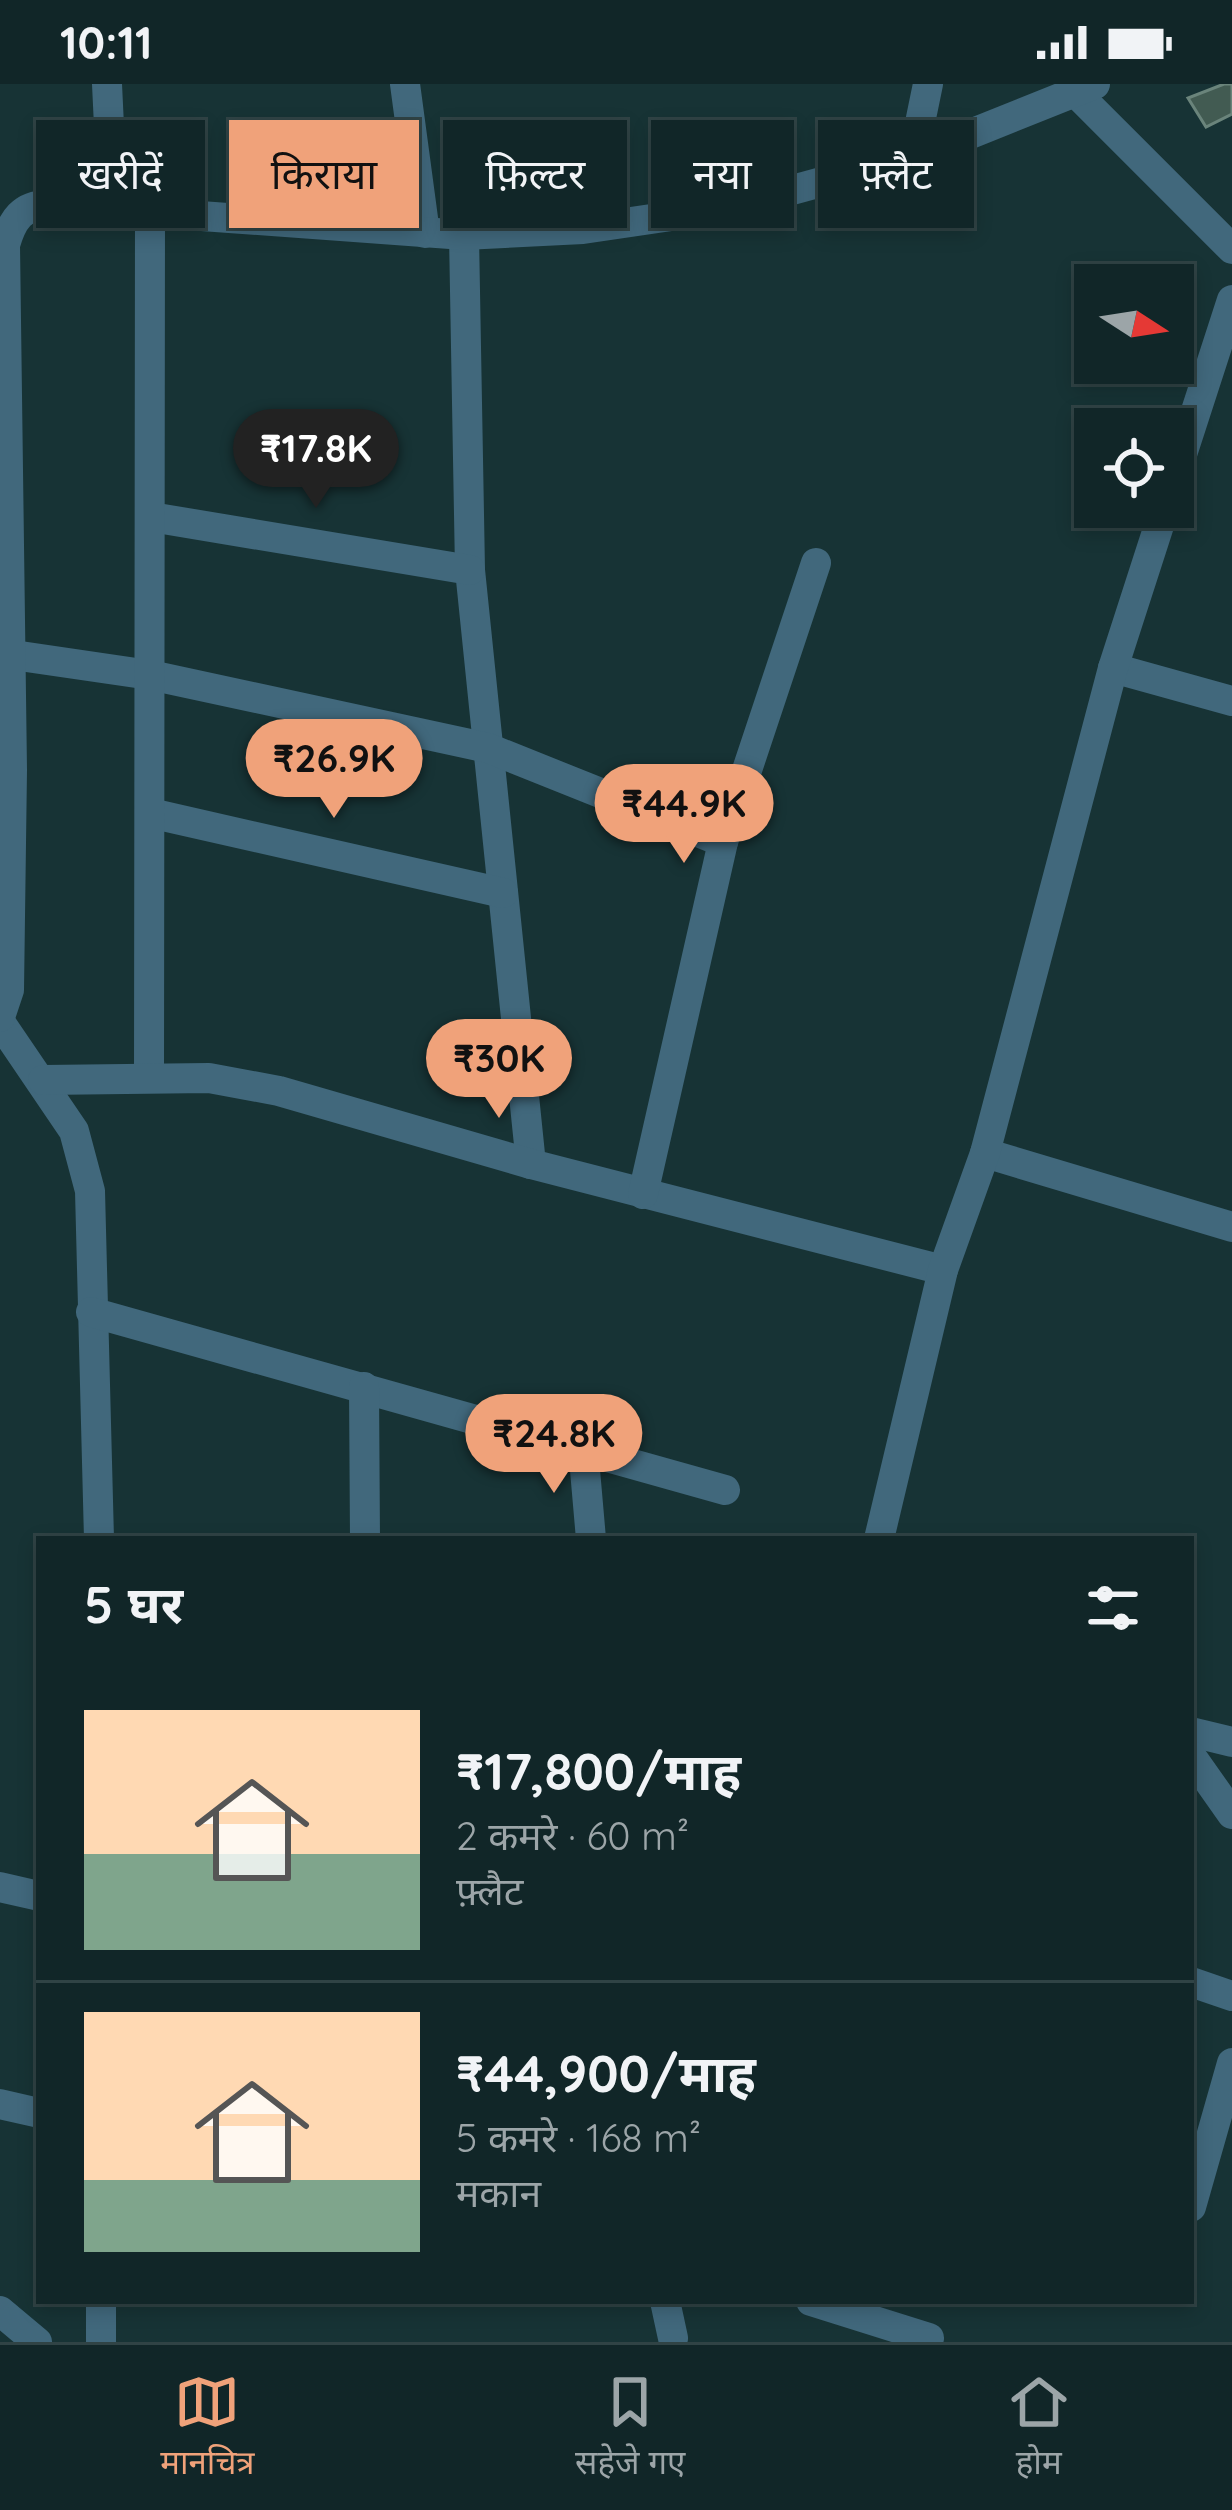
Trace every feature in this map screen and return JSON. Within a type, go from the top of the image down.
[{"type":"street","points":[[107,84],[108,120]]},
{"type":"street","points":[[405,84],[425,233]]},
{"type":"street","points":[[921,120],[928,84]]},
{"type":"street","points":[[974,133],[1085,88],[1232,249]]},
{"type":"street","points":[[205,217],[464,235],[583,229],[726,208],[818,183]]},
{"type":"street","points":[[15,205],[16,218],[4,245],[3,653],[13,770],[9,990],[0,1020],[74,1131],[90,1191],[99,1536]]},
{"type":"street","points":[[149,1078],[150,228]]},
{"type":"street","points":[[464,235],[470,570],[531,1164]]},
{"type":"street","points":[[1194,417],[1232,300]]},
{"type":"street","points":[[151,517],[470,570]]},
{"type":"street","points":[[880,1536],[943,1270],[986,1153],[1113,668],[1158,528]]},
{"type":"street","points":[[643,1194],[723,842],[816,563]]},
{"type":"street","points":[[3,653],[150,675],[488,748],[723,842]]},
{"type":"street","points":[[1113,668],[1232,701]]},
{"type":"street","points":[[150,813],[503,892]]},
{"type":"street","points":[[43,1080],[209,1078],[279,1091],[531,1164],[943,1270]]},
{"type":"street","points":[[986,1153],[1232,1226]]},
{"type":"street","points":[[91,1312],[725,1490]]},
{"type":"street","points":[[364,1387],[365,1536]]},
{"type":"street","points":[[583,1447],[591,1536]]},
{"type":"street","points":[[1194,1733],[1232,1742]]},
{"type":"street","points":[[1194,1760],[1232,1814]]},
{"type":"street","points":[[0,1888],[36,1895]]},
{"type":"street","points":[[1194,1983],[1232,1996]]},
{"type":"street","points":[[1194,2196],[1232,2063]]},
{"type":"street","points":[[0,2104],[36,2112]]},
{"type":"street","points":[[100,2342],[101,2304]]},
{"type":"street","points":[[666,2304],[673,2338]]},
{"type":"street","points":[[821,2304],[929,2338]]},
{"type":"street","points":[[0,2311],[37,2342]]},
{"type":"building","points":[[1232,84],[1232,114],[1206,127],[1188,98]]}]
